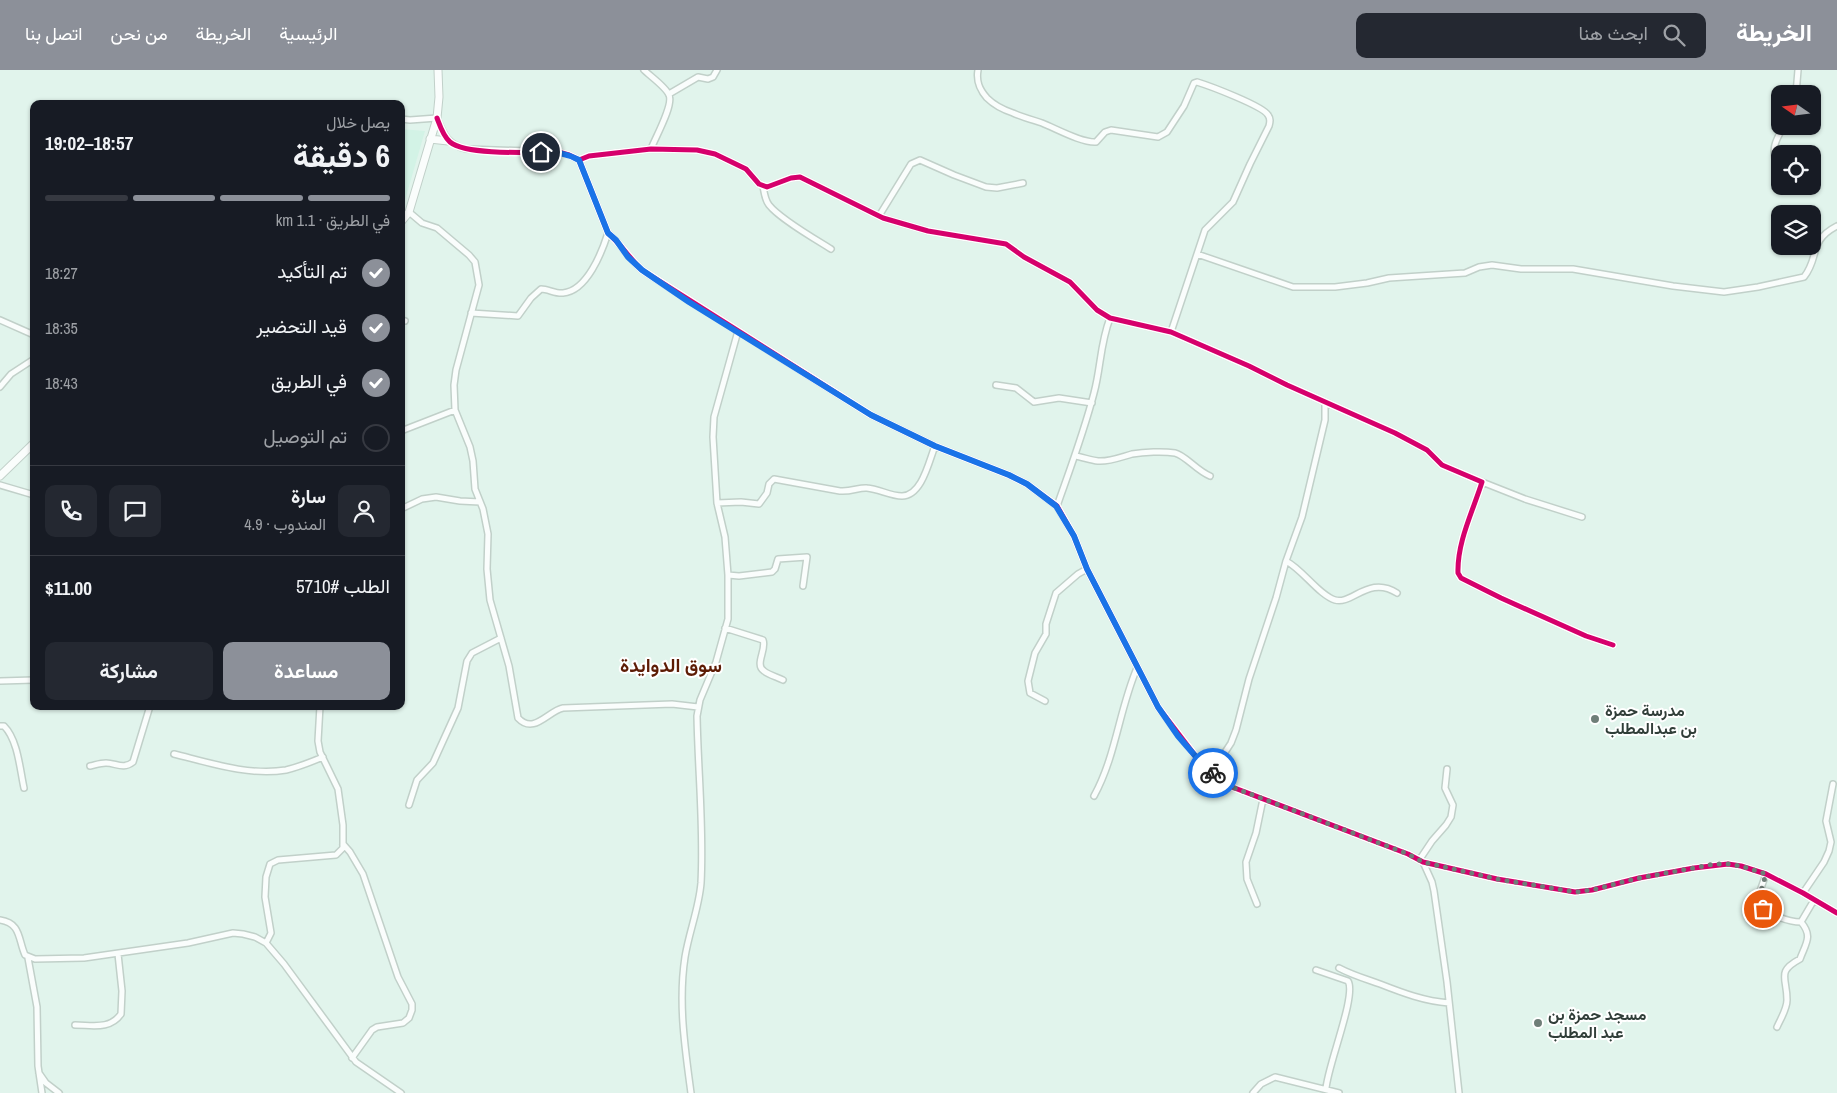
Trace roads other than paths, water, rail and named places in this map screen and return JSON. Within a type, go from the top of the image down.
[{"type":"street","points":[[405,217],[409,212],[436,118],[439,97],[438,70]]},
{"type":"street","points":[[644,70],[669,94],[670,100],[666,115],[651,149]]},
{"type":"street","points":[[669,94],[698,77],[708,79],[713,77],[717,70]]},
{"type":"street","points":[[978,70],[976,81],[987,98],[995,104],[1014,114],[1068,133],[1086,142],[1096,142],[1105,132],[1110,130],[1158,136],[1167,132],[1184,106],[1194,83],[1198,82],[1267,113],[1270,121],[1269,126],[1233,202],[1209,225],[1203,236],[1171,332]]},
{"type":"street","points":[[1797,85],[1798,70]]},
{"type":"street","points":[[405,119],[436,118]]},
{"type":"street","points":[[436,118],[448,140],[459,147],[466,149],[558,152],[579,160],[608,233],[616,240],[628,257],[642,270],[871,415],[935,446],[1009,475],[1027,484],[1056,506],[1074,536],[1087,569],[1158,707],[1178,736],[1197,758],[1220,780],[1232,787],[1421,860],[1497,879],[1575,892],[1715,864],[1728,864],[1766,874],[1837,913]]},
{"type":"street","points":[[430,139],[448,140]]},
{"type":"street","points":[[579,160],[589,156],[651,149],[697,150],[715,154],[746,169],[763,186],[764,194],[769,204],[788,220],[831,249]]},
{"type":"street","points":[[879,216],[912,164],[920,160],[986,187],[996,188],[1023,183]]},
{"type":"street","points":[[763,186],[767,187],[792,178],[800,178],[879,216],[928,230],[1006,244],[1024,257],[1070,282],[1097,310],[1110,318],[1171,332],[1418,444],[1442,465],[1525,499],[1582,517]]},
{"type":"street","points":[[409,212],[422,223],[437,228],[475,262],[479,285],[456,370],[454,385],[455,410],[470,447],[475,490],[488,534],[487,569],[490,600],[509,666],[516,715],[522,722],[534,724],[544,720],[553,711],[563,708],[672,704],[698,707]]},
{"type":"street","points":[[1197,254],[1293,287],[1335,287],[1390,278],[1465,274],[1479,267],[1492,265],[1520,269],[1573,269],[1673,286],[1724,292],[1804,277],[1808,272],[1816,246],[1824,233],[1837,226]]},
{"type":"street","points":[[471,313],[518,316],[531,298],[541,289],[562,294],[574,290],[598,258],[608,233]]},
{"type":"street","points":[[1056,506],[1092,404],[1102,343],[1110,318]]},
{"type":"street","points":[[0,320],[30,333]]},
{"type":"street","points":[[691,1093],[682,1032],[682,980],[685,955],[697,911],[703,846],[697,725],[698,707],[711,676],[728,620],[728,574],[725,537],[717,503],[714,417],[738,331]]},
{"type":"street","points":[[0,386],[11,374],[30,362]]},
{"type":"street","points":[[996,385],[1016,388],[1034,402],[1059,398],[1092,404]]},
{"type":"street","points":[[1210,771],[1218,764],[1231,743],[1236,730],[1249,680],[1302,517],[1325,420],[1325,402]]},
{"type":"street","points":[[405,429],[455,410]]},
{"type":"street","points":[[717,503],[741,502],[759,504],[767,494],[769,484],[774,479],[840,491],[849,492],[864,488],[903,496],[916,490],[920,484],[935,446]]},
{"type":"street","points":[[0,476],[30,447]]},
{"type":"street","points":[[1074,456],[1098,461],[1133,454],[1175,453],[1185,457],[1198,470],[1210,476]]},
{"type":"street","points":[[1482,482],[1468,519],[1460,555],[1458,573],[1461,578],[1586,636],[1614,646]]},
{"type":"street","points":[[0,485],[30,494]]},
{"type":"street","points":[[405,507],[422,499],[436,497],[480,502]]},
{"type":"street","points":[[728,574],[739,576],[772,572],[778,559],[807,557],[803,586]]},
{"type":"street","points":[[1286,562],[1300,570],[1320,590],[1334,600],[1344,600],[1369,588],[1389,588],[1397,593]]},
{"type":"street","points":[[1045,701],[1030,693],[1028,681],[1035,653],[1046,634],[1046,624],[1056,593],[1078,574],[1087,569]]},
{"type":"street","points":[[725,628],[763,640],[765,644],[760,664],[761,668],[764,672],[783,680]]},
{"type":"street","points":[[409,805],[416,780],[433,763],[458,708],[464,669],[469,657],[472,653],[501,638]]},
{"type":"street","points":[[1094,796],[1101,783],[1111,754],[1125,699],[1137,668]]},
{"type":"street","points":[[0,681],[30,680]]},
{"type":"street","points":[[90,766],[107,763],[123,767],[133,762],[149,710]]},
{"type":"street","points":[[266,943],[271,932],[265,897],[266,877],[270,864],[278,860],[336,855],[342,850],[343,825],[338,789],[320,752],[318,741],[320,710]]},
{"type":"street","points":[[0,726],[4,726],[9,732],[18,756],[24,788]]},
{"type":"street","points":[[174,754],[229,767],[277,771],[298,767],[323,757]]},
{"type":"street","points":[[1421,860],[1432,841],[1446,826],[1451,817],[1453,805],[1445,788],[1447,770]]},
{"type":"street","points":[[1803,893],[1824,862],[1829,851],[1831,842],[1826,821],[1833,784]]},
{"type":"street","points":[[1257,904],[1247,879],[1246,862],[1256,833],[1263,799]]},
{"type":"street","points":[[343,844],[363,874],[398,977],[412,1004],[409,1018],[403,1023],[378,1026],[369,1034],[352,1058]]},
{"type":"street","points":[[1421,860],[1434,890],[1459,1093]]},
{"type":"street","points":[[1766,874],[1760,892],[1759,904],[1763,909],[1778,916],[1801,922],[1808,933],[1808,939],[1800,959],[1790,964],[1784,974],[1786,1008],[1777,1027]]},
{"type":"street","points":[[1801,922],[1814,900]]},
{"type":"street","points":[[0,920],[9,922],[17,929],[23,952],[28,958],[37,1007],[39,1073],[42,1093]]},
{"type":"street","points":[[28,958],[84,958],[188,943],[233,933],[243,934],[266,943],[284,964],[352,1058],[364,1069],[401,1093]]},
{"type":"street","points":[[75,1025],[108,1025],[114,1022],[121,1014],[122,991],[118,954]]},
{"type":"street","points":[[1339,968],[1360,978],[1413,997],[1449,1003]]},
{"type":"street","points":[[1316,970],[1348,981],[1350,989],[1326,1089]]},
{"type":"street","points":[[39,1073],[46,1083],[59,1093]]},
{"type":"street","points":[[1253,1093],[1261,1084],[1275,1077],[1339,1093]]},
{"type":"place","name":"مدرسة حمزة بن عبدالمطلب","points":[[1595,719]]},
{"type":"place","name":"مسجد حمزة بن عبد المطلب","points":[[1538,1023]]},
{"type":"district","name":"سوق الدوايدة","points":[[671,665]]}]
